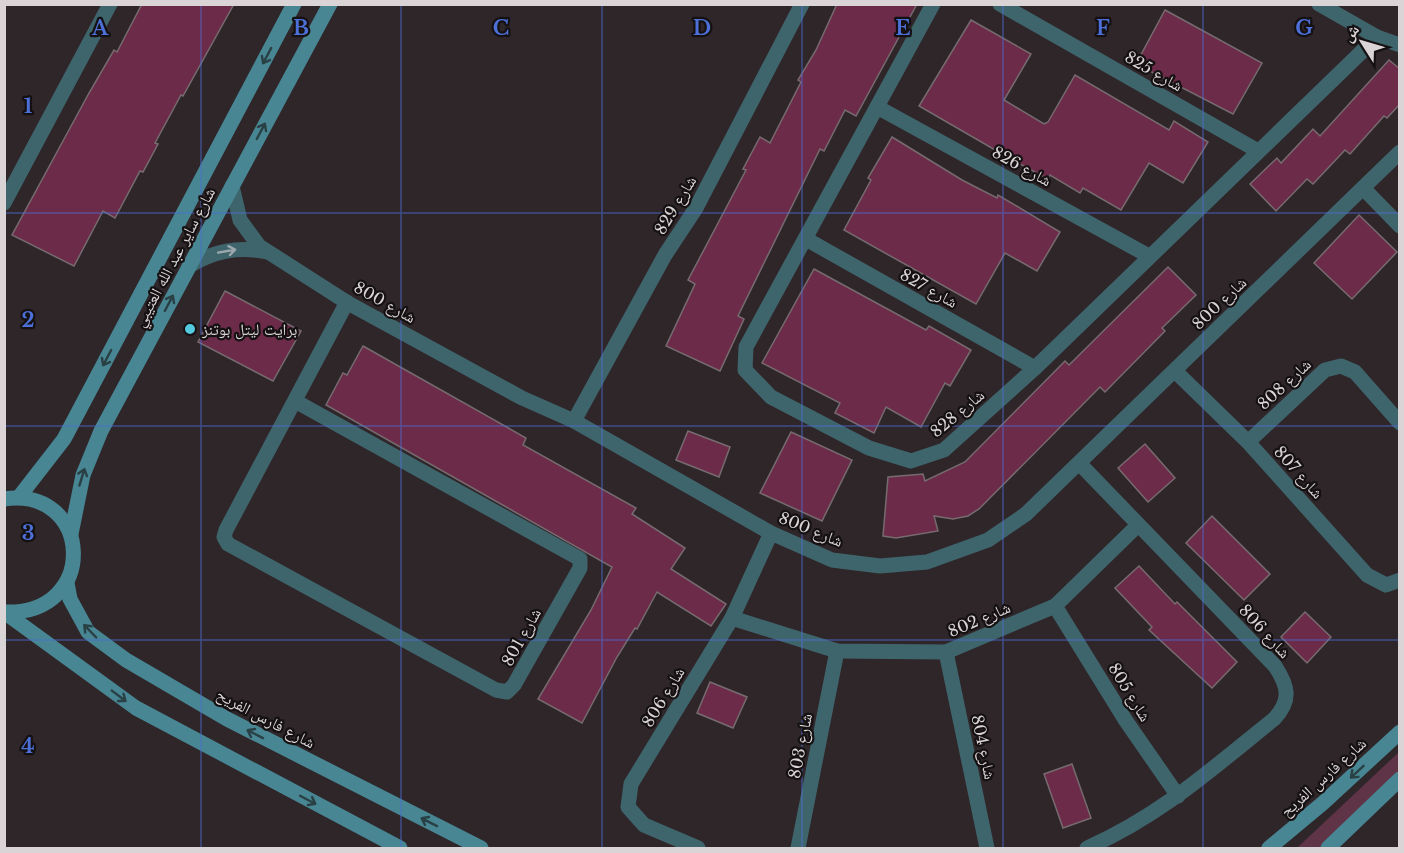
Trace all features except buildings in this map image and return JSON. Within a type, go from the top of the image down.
[{"type":"street","points":[[4,203],[110,4]]},
{"type":"street","name":"شارع ساير عبد الله العتيبي","points":[[12,498],[36,479],[64,439],[294,4]]},
{"type":"street","name":"شارع ساير عبد الله العتيبي","points":[[67,583],[73,567],[74,550],[71,534],[77,494],[91,453],[330,4]]},
{"type":"street","name":"شارع 829","points":[[574,421],[665,255],[696,208],[802,4]]},
{"type":"street","name":"شارع 828","points":[[933,4],[746,346],[745,370],[771,397],[869,448],[911,461],[944,450],[1035,368],[1377,37]]},
{"type":"street","name":"شارع 825","points":[[1000,4],[1258,152]]},
{"type":"street","points":[[1319,4],[1377,37],[1400,45]]},
{"type":"street","name":"شارع 826","points":[[877,107],[1149,256]]},
{"type":"street","name":"شارع 800","points":[[232,186],[240,220],[252,238],[267,252],[347,302],[522,398],[574,421],[771,533],[832,560],[880,566],[927,562],[988,540],[1026,514],[1400,152]]},
{"type":"street","points":[[1364,188],[1400,226]]},
{"type":"street","name":"شارع 827","points":[[806,239],[1035,368]]},
{"type":"street","name":"شارع 800","points":[[189,266],[207,256],[226,250],[254,249],[267,252]]},
{"type":"street","name":"شارع 801","points":[[295,402],[580,559],[580,568],[514,685],[507,692],[496,690],[228,543],[224,537],[347,302]]},
{"type":"street","name":"شارع 808","points":[[1248,442],[1325,370],[1341,366],[1355,372],[1400,423]]},
{"type":"street","name":"شارع 807","points":[[1175,371],[1248,442],[1367,575],[1386,585],[1400,580]]},
{"type":"street","name":"شارع 806","points":[[1080,464],[1275,666],[1287,687],[1286,703],[1281,712],[1178,796],[1143,821],[1087,849]]},
{"type":"street","points":[[12,498],[36,500],[51,508],[63,519],[71,534]]},
{"type":"street","name":"شارع 802","points":[[732,618],[837,651],[946,652],[1055,606],[1137,525]]},
{"type":"street","name":"شارع 806","points":[[698,849],[644,825],[628,807],[632,784],[732,618],[771,533]]},
{"type":"street","points":[[4,612],[23,612],[40,608],[56,597],[67,583]]},
{"type":"street","name":"شارع فارس الفريح","points":[[67,583],[70,599],[88,632],[126,660],[226,719],[482,849]]},
{"type":"street","name":"شارع 805","points":[[1055,606],[1126,721],[1178,796]]},
{"type":"street","points":[[4,612],[136,708],[400,849]]},
{"type":"street","name":"شارع 803","points":[[798,849],[837,651]]},
{"type":"street","name":"شارع 804","points":[[946,652],[987,849]]},
{"type":"street","name":"شارع فارس الفريح","points":[[1269,849],[1400,732]]},
{"type":"street","points":[[1328,849],[1400,779]]},
{"type":"shaded area","points":[[1399,752],[1399,776],[1323,848],[1297,848]]},
{"type":"place","name":"برايت ليتل بوتنز","points":[[190,329]]}]
